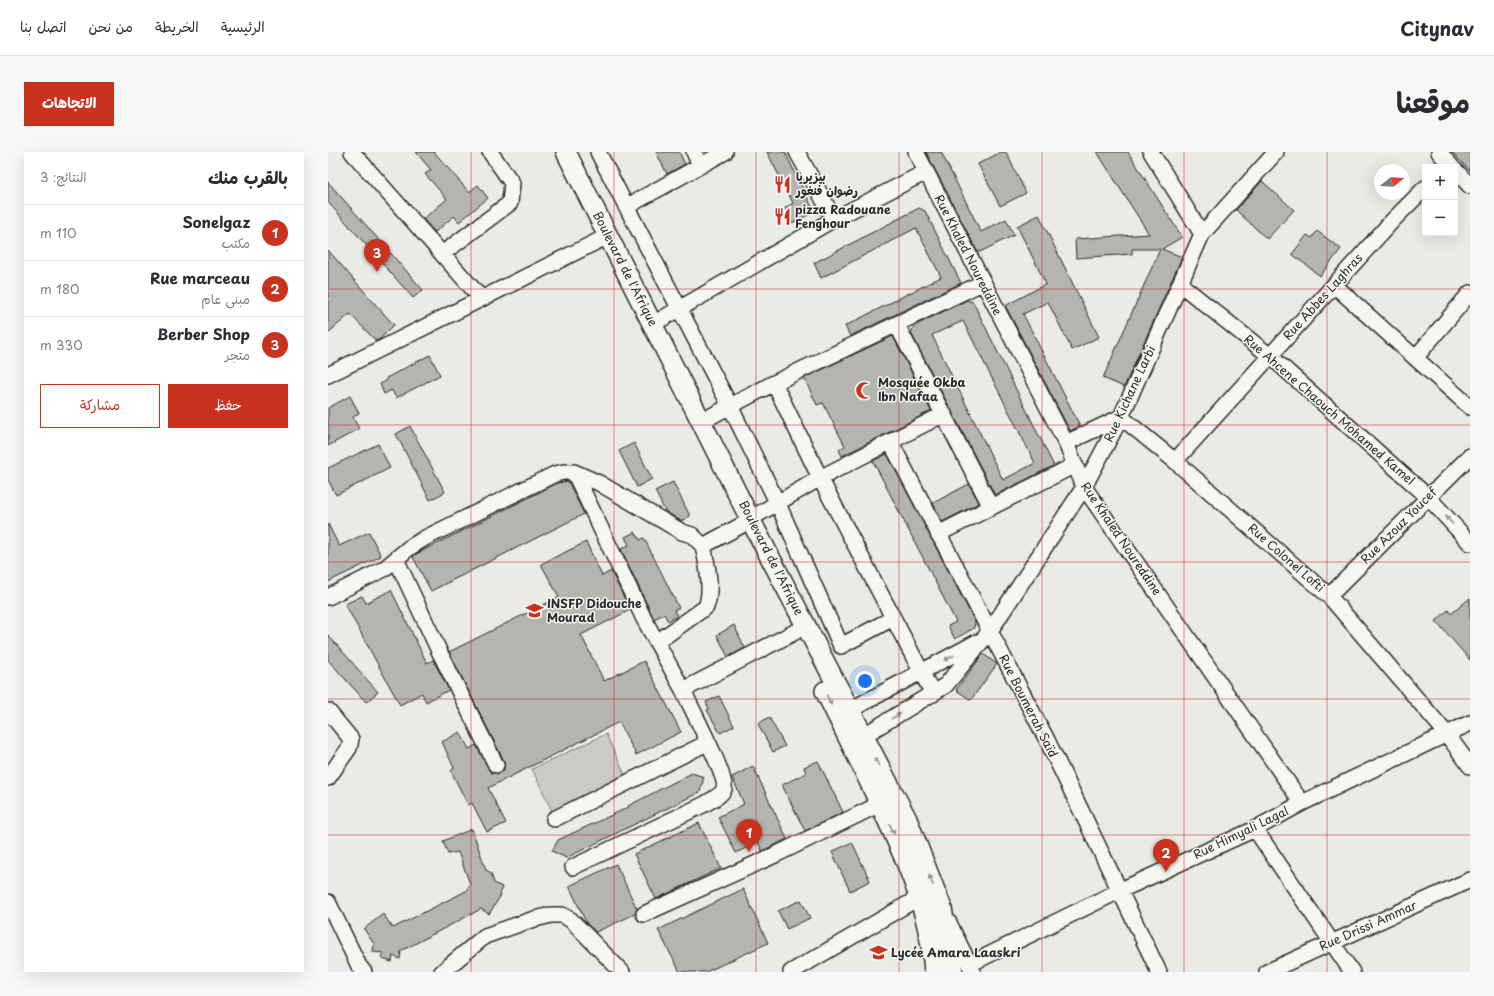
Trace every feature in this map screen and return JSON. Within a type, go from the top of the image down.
[{"type":"main road","name":"Boulevard de l'Afrique","points":[[554,152],[653,324],[702,421],[795,632],[902,851],[920,898],[932,944],[934,972]]},
{"type":"main road","name":"Boulevard de l'Afrique","points":[[566,152],[604,238],[746,522],[850,710],[907,820],[965,969]]},
{"type":"street","points":[[352,152],[481,298]]},
{"type":"street","points":[[442,254],[510,203],[512,183],[490,152]]},
{"type":"street","points":[[598,152],[730,406],[778,504],[841,646],[893,618]]},
{"type":"street","points":[[626,207],[697,159],[725,152]]},
{"type":"street","points":[[797,152],[834,218]]},
{"type":"street","name":"Rue Khaled Noureddine","points":[[916,152],[982,283],[1066,443],[1084,487],[1302,803]]},
{"type":"street","points":[[1151,152],[1202,234]]},
{"type":"street","name":"Rue Kichane Larbi","points":[[863,736],[946,685],[986,635],[1084,487],[1121,417],[1202,234],[1276,152]]},
{"type":"street","points":[[1439,152],[1449,164]]},
{"type":"street","points":[[653,324],[834,218],[926,172]]},
{"type":"street","points":[[1458,174],[1470,186]]},
{"type":"street","name":"Rue Abbes Laghras","points":[[1175,461],[1393,220],[1422,191]]},
{"type":"street","points":[[328,375],[604,238]]},
{"type":"street","points":[[702,421],[774,383],[982,283]]},
{"type":"street","name":"Rue Ahcene Chaouch Mohamed Kamel","points":[[1180,284],[1270,356],[1428,497],[1470,543]]},
{"type":"street","points":[[1334,285],[1470,407]]},
{"type":"street","points":[[1416,357],[1470,293]]},
{"type":"street","points":[[897,325],[991,507]]},
{"type":"street","points":[[774,383],[820,478],[933,694]]},
{"type":"street","points":[[703,546],[778,504],[820,478],[891,443],[944,414]]},
{"type":"street","points":[[1066,443],[1121,417]]},
{"type":"street","name":"Rue Colonel Lofti","points":[[1121,417],[1175,461],[1329,596],[1446,733],[1470,766]]},
{"type":"street","name":"Rue Boumerah Saïd","points":[[891,443],[938,534],[986,635],[1046,738],[1159,972]]},
{"type":"street","name":"Rue Azouz Youcef","points":[[1329,596],[1470,456]]},
{"type":"street","points":[[938,534],[1076,465]]},
{"type":"street","points":[[328,597],[384,569],[409,548],[425,538],[541,481],[564,472],[574,472],[599,483],[682,532],[692,535],[703,546],[708,581],[708,602],[706,607],[656,642]]},
{"type":"street","points":[[573,867],[705,804],[719,795],[724,788],[720,768],[683,690],[656,642],[599,528],[574,472]]},
{"type":"street","points":[[396,559],[440,653],[496,765]]},
{"type":"street","points":[[683,690],[795,632]]},
{"type":"street","name":"Rue Kichane Larbi","points":[[850,710],[986,635]]},
{"type":"street","points":[[328,711],[350,739],[350,748],[328,778]]},
{"type":"street","name":"Rue Himyali Lagal","points":[[965,969],[1120,890],[1255,829],[1302,803],[1446,733],[1470,723]]},
{"type":"street","points":[[554,819],[707,743]]},
{"type":"street","points":[[644,914],[775,855],[880,804]]},
{"type":"street","points":[[1255,829],[1352,972]]},
{"type":"street","name":"Rue Drissi Ammar","points":[[1267,972],[1470,880]]},
{"type":"street","points":[[791,972],[920,898]]},
{"type":"street","points":[[328,902],[359,966],[364,972]]},
{"type":"street","points":[[442,972],[485,936],[531,920],[551,915],[562,915],[571,920],[622,972]]},
{"type":"shaded area","points":[[606,734],[626,777],[553,813],[532,769]]},
{"type":"building","points":[[416,152],[434,152],[469,192],[478,185],[488,198],[459,222],[454,216],[435,232],[423,219],[447,199],[425,174],[431,170]]},
{"type":"building","points":[[656,152],[679,152],[685,164],[667,174]]},
{"type":"building","points":[[767,152],[785,152],[812,207],[810,214],[792,223],[785,208],[793,203]]},
{"type":"building","points":[[926,152],[941,152],[981,232],[1006,219],[1014,235],[980,252],[977,251]]},
{"type":"building","points":[[1001,152],[1006,152],[1026,193],[1000,206],[978,164]]},
{"type":"building","points":[[1097,152],[1128,152],[1182,237],[1162,249],[1182,257],[1124,387],[1103,378],[1160,249],[1132,249],[1132,254],[1076,258],[1075,239],[1149,234]]},
{"type":"building","points":[[1452,152],[1470,152],[1470,171]]},
{"type":"building","points":[[1262,181],[1294,210],[1267,239],[1236,210]]},
{"type":"building","points":[[328,182],[423,290],[413,298],[328,202]]},
{"type":"building","points":[[919,208],[925,211],[961,283],[850,336],[845,326],[941,277],[916,228],[821,278],[814,263]]},
{"type":"building","points":[[1039,215],[1099,337],[1072,350],[1048,302],[1023,314],[1080,426],[1070,431],[1006,307],[1007,305],[1046,284],[1017,226]]},
{"type":"building","points":[[1317,231],[1341,249],[1320,276],[1292,254],[1307,235],[1312,238]]},
{"type":"building","points":[[328,250],[394,325],[380,339],[376,341],[350,314],[328,333]]},
{"type":"building","points":[[967,300],[973,302],[1053,466],[995,495],[911,333],[914,326]],"holes":[[[963,321],[1035,463],[1003,480],[932,335]]]},
{"type":"building","name":"Mosquée Okba Ibn Nafaa","points":[[893,336],[931,411],[842,456],[839,450],[845,446],[823,403],[817,405],[804,378]]},
{"type":"building","points":[[430,355],[440,375],[396,398],[392,390],[384,394],[380,384],[387,380],[386,378]]},
{"type":"building","points":[[350,396],[359,413],[353,417],[359,429],[328,446],[328,408]]},
{"type":"building","points":[[410,426],[445,492],[430,500],[396,434]]},
{"type":"building","points":[[634,443],[652,479],[637,487],[619,451]]},
{"type":"building","points":[[378,444],[390,468],[336,495],[328,480],[328,468]]},
{"type":"building","points":[[887,454],[975,622],[974,628],[955,639],[948,626],[956,622],[873,461]]},
{"type":"building","points":[[568,481],[584,514],[431,591],[413,557],[414,555],[558,483]]},
{"type":"building","points":[[673,482],[690,516],[681,521],[665,511],[655,491]]},
{"type":"building","points":[[969,484],[979,503],[942,522],[933,503]]},
{"type":"building","points":[[328,524],[339,546],[369,532],[381,556],[328,582]]},
{"type":"building","points":[[635,532],[640,540],[644,538],[679,608],[674,610],[677,616],[668,621],[664,614],[654,619],[621,549],[629,545],[625,537]]},
{"type":"building","points":[[586,542],[602,576],[611,571],[630,610],[581,635],[604,681],[644,661],[681,732],[636,755],[619,722],[488,788],[506,823],[487,832],[472,803],[468,805],[451,771],[454,768],[442,742],[460,732],[469,749],[476,745],[491,773],[500,773],[504,770],[504,761],[449,652],[559,597],[541,564]]},
{"type":"building","points":[[391,590],[427,663],[433,660],[449,690],[426,702],[422,693],[400,705],[345,604],[362,596],[366,603]]},
{"type":"building","points":[[1470,598],[1470,660],[1436,621],[1448,610],[1451,614]]},
{"type":"building","points":[[734,625],[745,648],[728,657],[717,635]]},
{"type":"building","points":[[328,635],[378,692],[366,702],[328,660]]},
{"type":"building","points":[[983,654],[997,664],[971,700],[956,690]]},
{"type":"building","points":[[719,696],[734,726],[720,733],[707,710],[709,709],[706,702]]},
{"type":"building","points":[[769,717],[785,746],[773,752],[758,724]]},
{"type":"building","points":[[818,761],[843,812],[805,831],[782,785],[806,773],[804,767]]},
{"type":"building","points":[[753,766],[787,839],[762,851],[758,842],[736,853],[718,817],[744,804],[732,777]]},
{"type":"building","points":[[692,773],[704,777],[700,792],[566,858],[552,851],[558,840],[629,807],[628,806]]},
{"type":"building","points":[[699,823],[721,868],[656,899],[634,854]]},
{"type":"building","points":[[472,829],[486,870],[491,873],[494,883],[502,887],[499,895],[501,895],[489,914],[481,909],[401,951],[400,959],[393,956],[392,962],[382,959],[383,953],[373,952],[374,944],[364,929],[383,914],[393,928],[466,891],[470,884],[458,852],[448,854],[443,841]]},
{"type":"building","points":[[852,842],[870,881],[850,891],[832,852]]},
{"type":"building","points":[[616,864],[637,909],[635,914],[596,932],[587,924],[569,886]]},
{"type":"building","points":[[743,889],[768,943],[706,972],[680,972],[658,930]]},
{"type":"building","points":[[801,900],[810,918],[787,929],[778,911]]},
{"type":"place","name":"بيزيريا رضوان فنغور","points":[[783,184]]},
{"type":"place","name":"pizza Radouane Fenghour","points":[[782,217]]},
{"type":"place","name":"Berber Shop","points":[[377,272]]},
{"type":"place","name":"Mosquée Okba Ibn Nafaa","points":[[865,390]]},
{"type":"place","name":"INSFP Didouche Mourad","points":[[534,611]]},
{"type":"place","name":"Sonelgaz","points":[[749,852]]},
{"type":"place","name":"Rue marceau","points":[[1166,872]]},
{"type":"place","name":"Lycée Amara Laaskri","points":[[878,953]]}]
